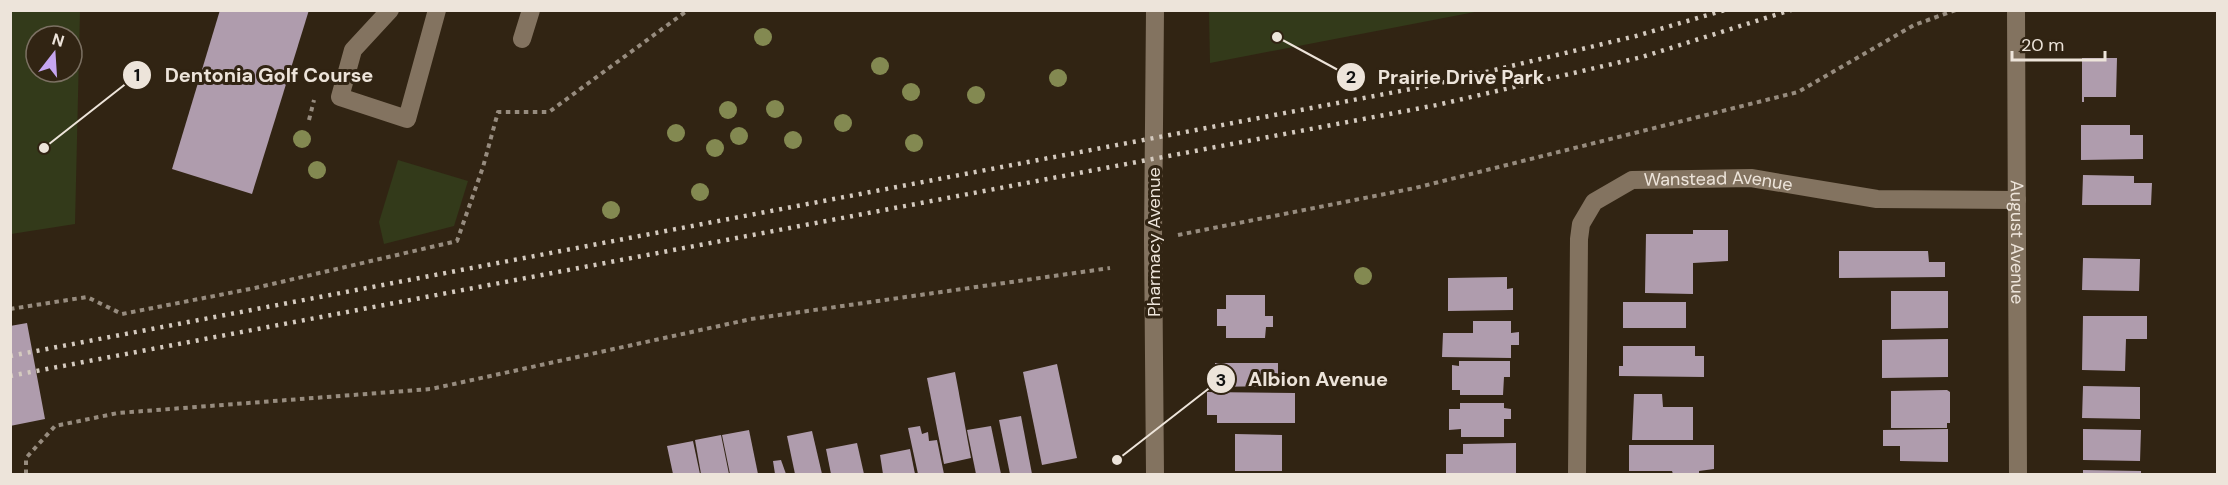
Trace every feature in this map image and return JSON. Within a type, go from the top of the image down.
[{"type":"street","points":[[390,10],[353,50],[340,97],[407,119],[438,10]]},
{"type":"street","points":[[522,39],[531,10]]},
{"type":"street","name":"Pharmacy Avenue","points":[[1155,10],[1153,239],[1155,474]]},
{"type":"street","name":"August Avenue","points":[[2016,10],[2018,474]]},
{"type":"street","name":"Wanstead Avenue","points":[[1577,474],[1579,239],[1581,224],[1594,202],[1632,180],[1751,178],[1877,199],[2017,200]]},
{"type":"path","points":[[10,309],[87,297],[122,314],[255,288],[457,241],[498,112],[549,112],[688,10]]},
{"type":"path","points":[[1153,239],[1415,188],[1798,92],[1914,26],[1956,10]]},
{"type":"path","points":[[26,474],[26,458],[56,426],[118,413],[431,389],[751,319],[1110,268]]},
{"type":"green space","points":[[11,10],[80,11],[80,24],[24,24],[24,84],[78,84],[75,224],[11,234]]},
{"type":"green space","points":[[1209,10],[1480,11],[1210,63]]},
{"type":"green space","points":[[398,160],[468,181],[454,226],[384,244],[379,222]]},
{"type":"building","points":[[220,10],[309,10],[252,194],[172,169]]},
{"type":"building","points":[[2082,58],[2117,58],[2116,97],[2084,97],[2084,102],[2082,102]]},
{"type":"building","points":[[2081,125],[2130,125],[2130,135],[2143,135],[2143,159],[2081,160]]},
{"type":"building","points":[[2083,175],[2134,176],[2134,183],[2152,183],[2151,205],[2082,205]]},
{"type":"building","points":[[1693,230],[1728,230],[1728,261],[1693,263],[1693,294],[1645,293],[1646,234],[1693,234]]},
{"type":"building","points":[[1839,251],[1928,251],[1929,262],[1945,262],[1945,277],[1839,278]]},
{"type":"building","points":[[2083,258],[2140,259],[2139,291],[2082,290]]},
{"type":"building","points":[[1507,277],[1507,289],[1513,288],[1513,310],[1448,311],[1448,278]]},
{"type":"building","points":[[1891,291],[1948,291],[1948,328],[1891,329]]},
{"type":"building","points":[[1226,295],[1265,295],[1265,316],[1273,316],[1273,327],[1266,327],[1265,338],[1226,338],[1226,326],[1217,326],[1217,309],[1226,309]]},
{"type":"building","points":[[1623,302],[1686,302],[1686,328],[1623,328]]},
{"type":"building","points":[[2083,316],[2147,316],[2147,339],[2126,339],[2125,371],[2082,370]]},
{"type":"building","points":[[1473,321],[1511,321],[1511,333],[1519,332],[1519,345],[1511,345],[1511,358],[1442,357],[1443,333],[1473,333]]},
{"type":"building","points":[[27,323],[45,419],[10,426],[10,326]]},
{"type":"building","points":[[1948,339],[1948,377],[1882,378],[1882,340]]},
{"type":"building","points":[[1623,346],[1695,346],[1695,356],[1704,356],[1704,377],[1619,376],[1619,366],[1623,366]]},
{"type":"building","points":[[1459,361],[1510,361],[1510,377],[1504,377],[1503,395],[1460,395],[1460,390],[1452,390],[1452,365],[1459,366]]},
{"type":"building","points":[[1215,363],[1278,363],[1278,386],[1215,387]]},
{"type":"building","points":[[1057,364],[1077,458],[1042,465],[1023,372]]},
{"type":"building","points":[[955,372],[971,458],[944,464],[927,378]]},
{"type":"building","points":[[2083,386],[2140,387],[2140,419],[2082,418]]},
{"type":"building","points":[[1947,390],[1950,392],[1950,423],[1947,423],[1947,428],[1891,428],[1891,391]]},
{"type":"building","points":[[1207,392],[1295,393],[1295,423],[1217,423],[1217,415],[1207,415]]},
{"type":"building","points":[[1634,394],[1662,394],[1663,407],[1693,407],[1693,440],[1632,440]]},
{"type":"building","points":[[1460,403],[1504,403],[1504,408],[1511,409],[1511,419],[1504,419],[1504,437],[1461,437],[1461,429],[1449,430],[1449,409],[1460,409]]},
{"type":"building","points":[[1021,416],[1032,474],[1010,474],[999,420]]},
{"type":"building","points":[[920,426],[922,434],[928,432],[929,441],[937,440],[944,474],[918,474],[908,428]]},
{"type":"building","points":[[991,426],[1001,474],[976,474],[967,430]]},
{"type":"building","points":[[1948,429],[1948,462],[1900,461],[1900,446],[1883,446],[1883,430]]},
{"type":"building","points":[[2083,429],[2141,430],[2140,461],[2083,460]]},
{"type":"building","points":[[749,430],[758,474],[730,474],[722,435]]},
{"type":"building","points":[[812,431],[822,474],[795,474],[787,436]]},
{"type":"building","points":[[1235,434],[1282,435],[1282,471],[1235,471]]},
{"type":"building","points":[[721,435],[729,474],[701,474],[695,440]]},
{"type":"building","points":[[693,441],[700,474],[673,474],[667,446]]},
{"type":"building","points":[[857,443],[864,474],[831,474],[826,449]]},
{"type":"building","points":[[1516,443],[1516,474],[1446,474],[1446,454],[1463,454],[1463,444]]},
{"type":"building","points":[[1629,445],[1714,445],[1714,469],[1699,471],[1699,474],[1673,474],[1672,471],[1629,471]]},
{"type":"building","points":[[910,449],[915,474],[883,474],[880,455]]},
{"type":"building","points":[[781,460],[786,474],[775,474],[773,461]]},
{"type":"building","points":[[2083,470],[2141,471],[2141,474],[2083,474]]},
{"type":"railway","points":[[10,356],[1432,85],[1636,36],[1725,10]]},
{"type":"railway","points":[[10,376],[1437,105],[1642,57],[1791,10]]},
{"type":"place","name":"Prairie Drive Park","points":[[1277,37]]},
{"type":"place","name":"Dentonia Golf Course","points":[[44,148]]},
{"type":"place","name":"Albion Avenue","points":[[1117,460]]}]
